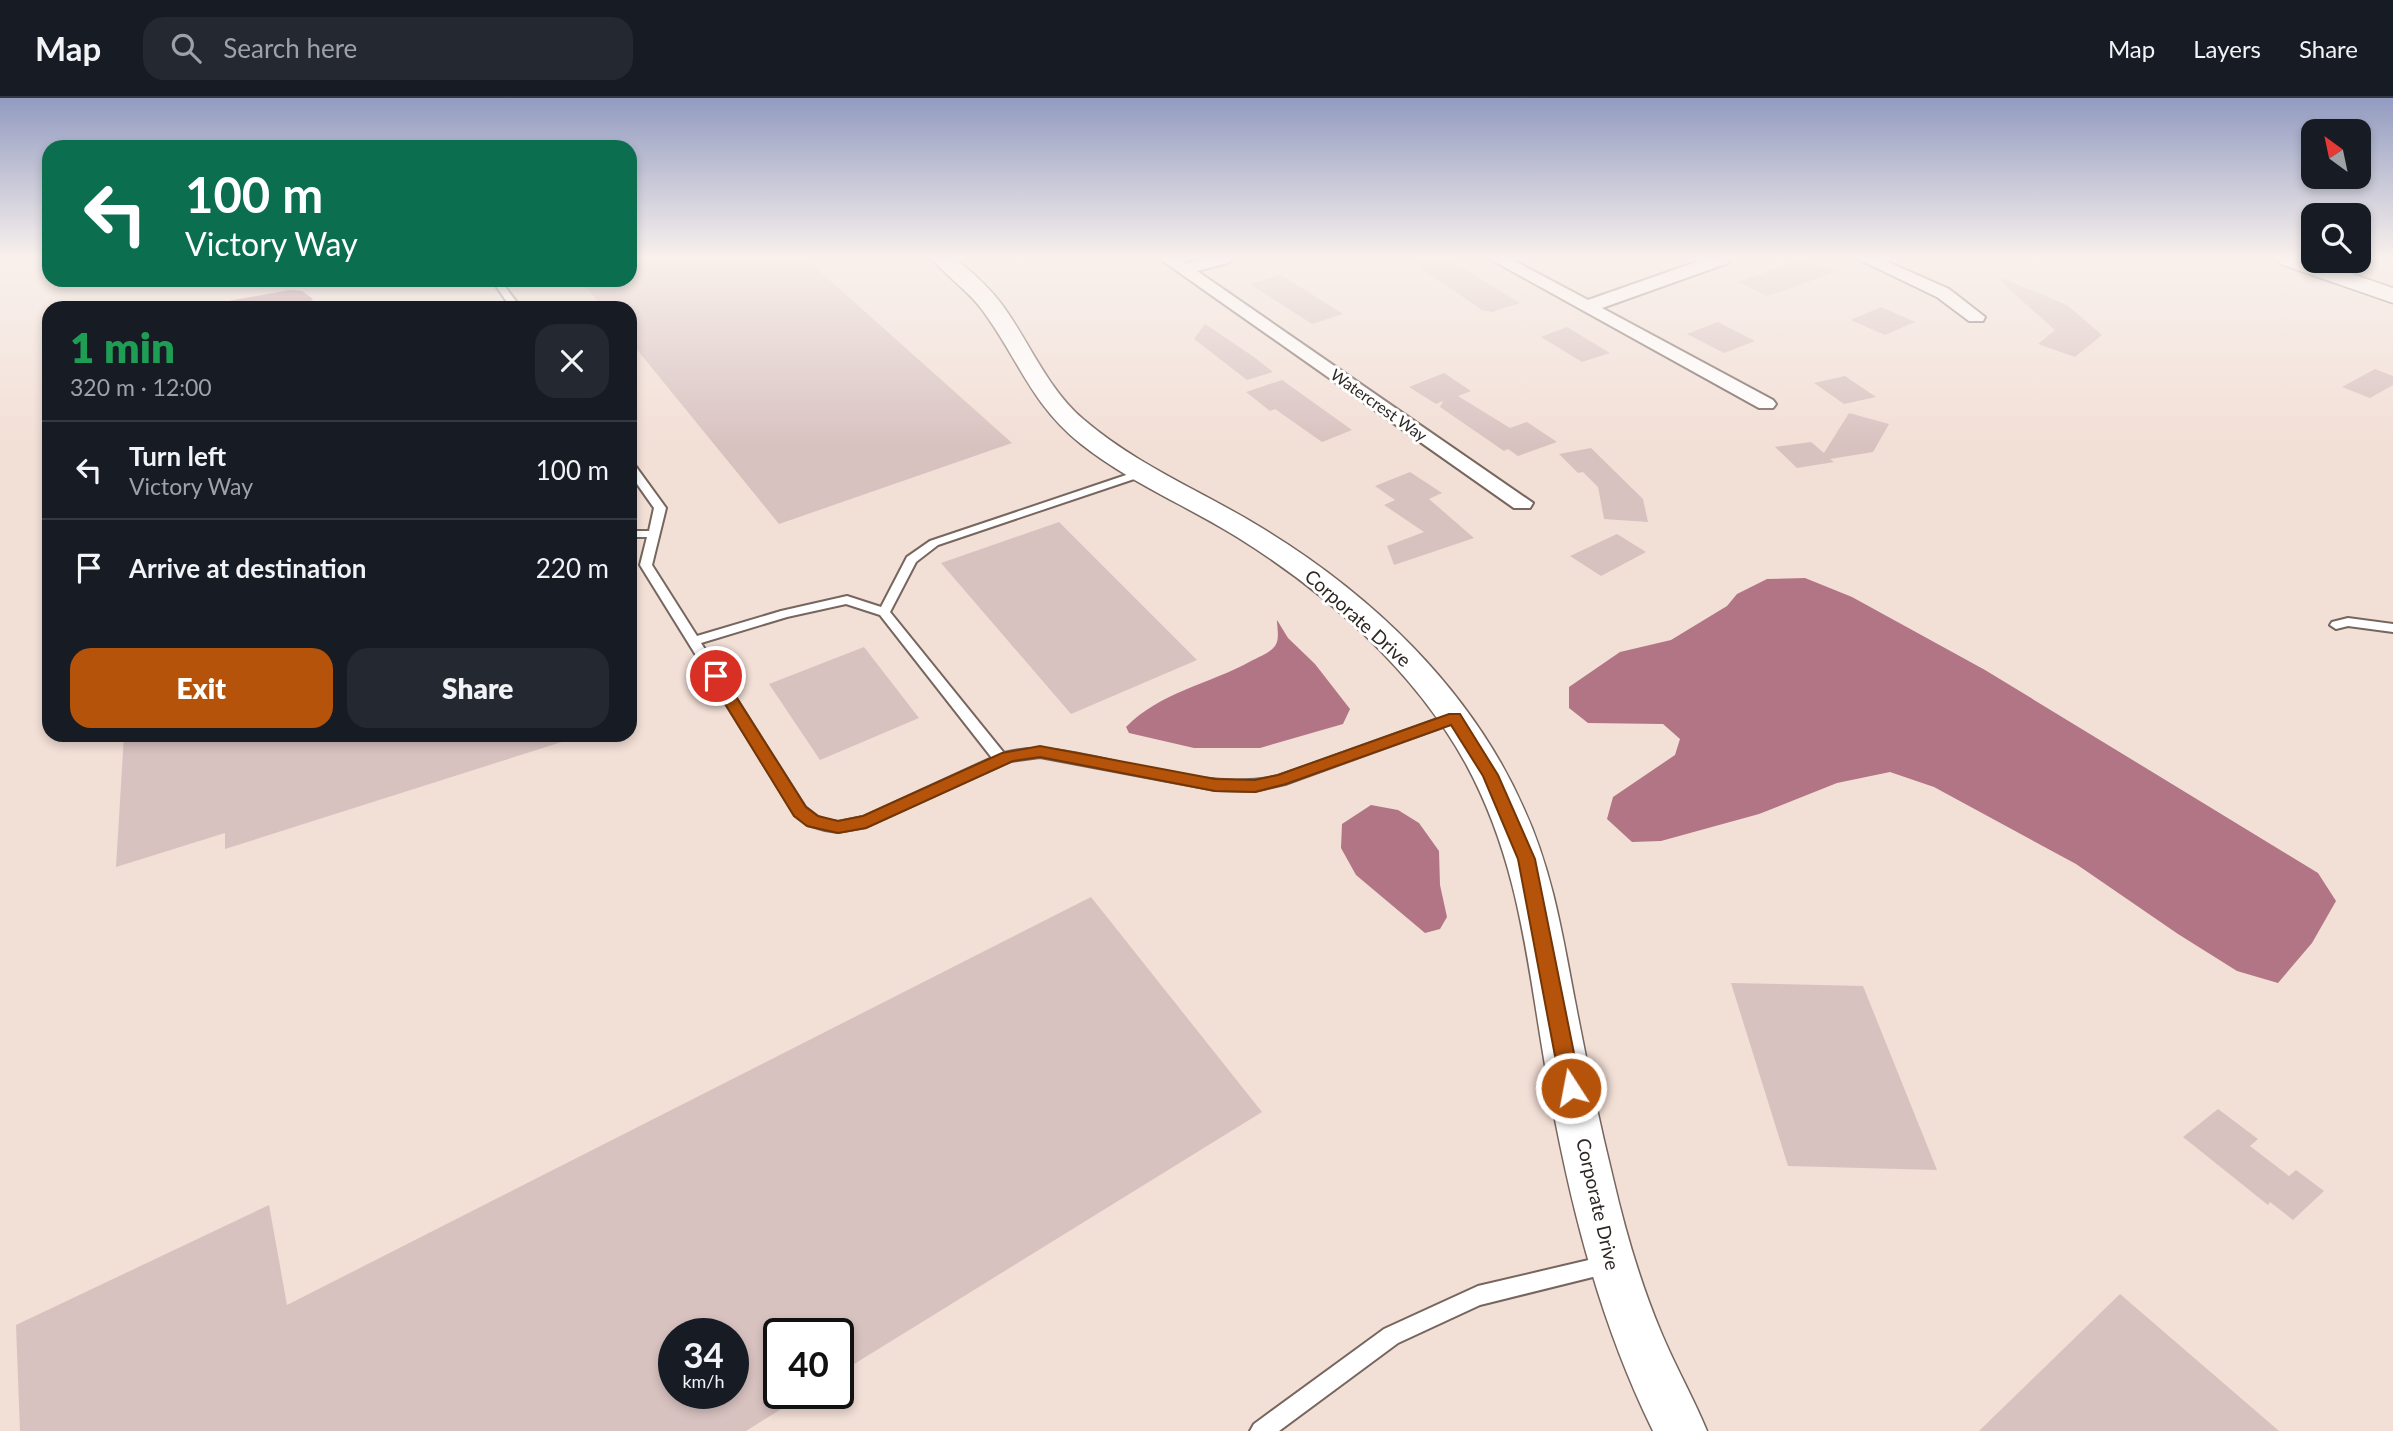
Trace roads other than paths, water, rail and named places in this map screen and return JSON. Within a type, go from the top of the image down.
[{"type":"street","name":"Corporate Drive","points":[[999,321],[1058,411],[1094,441],[1248,532],[1332,591],[1410,664],[1454,718],[1490,775],[1526,859],[1571,1088],[1611,1263],[1654,1378],[1681,1431]]},
{"type":"street","name":"Watercrest Way","points":[[1257,321],[1522,503]]},
{"type":"street","points":[[1612,321],[1766,404]]},
{"type":"lane","points":[[884,612],[911,560],[934,543],[1145,472]]},
{"type":"lane","points":[[637,476],[660,508],[646,565],[800,811],[813,821],[838,827],[866,822],[1002,761],[1021,754],[1040,752],[1215,785],[1255,786],[1280,780],[1454,718]]},
{"type":"lane","points":[[637,534],[654,534]]},
{"type":"lane","points":[[694,641],[785,614],[847,600],[884,612],[1002,761]]},
{"type":"lane","points":[[2336,625],[2348,622],[2393,628]]},
{"type":"lane","points":[[1261,1431],[1391,1336],[1478,1296],[1611,1263]]}]
